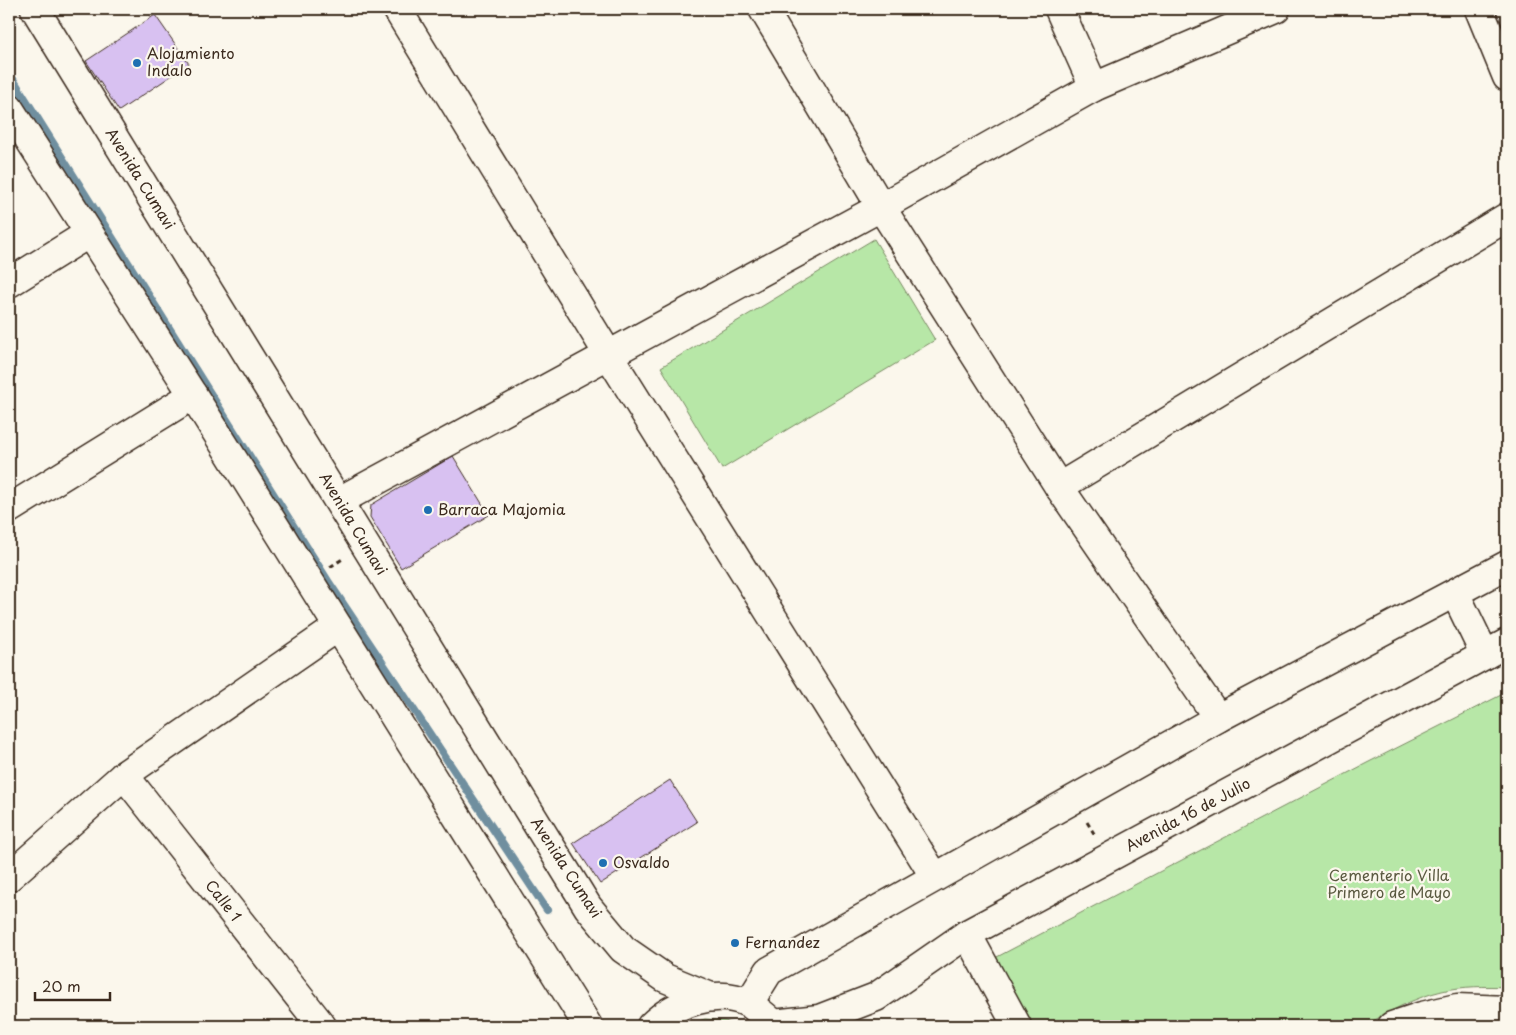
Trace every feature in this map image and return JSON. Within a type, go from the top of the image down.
[{"type":"street","name":"Avenida Cumavi","points":[[35,9],[588,907],[623,949],[665,978],[711,997]]},
{"type":"street","points":[[397,9],[608,354],[935,877]]},
{"type":"street","points":[[763,9],[881,207],[1059,487],[1218,718]]},
{"type":"street","points":[[1059,9],[1094,87]]},
{"type":"street","points":[[339,501],[881,207],[1094,87],[1276,9]]},
{"type":"street","points":[[1480,9],[1507,77]]},
{"type":"street","points":[[9,108],[193,395],[588,1026]]},
{"type":"street","points":[[1059,487],[1507,217]]},
{"type":"street","points":[[9,283],[88,234]]},
{"type":"street","points":[[9,509],[193,395]]},
{"type":"street","points":[[749,1003],[769,971],[1218,718],[1507,565]]},
{"type":"street","points":[[1455,593],[1496,649]]},
{"type":"street","points":[[9,877],[124,775],[338,627]]},
{"type":"street","name":"Avenida 16 de Julio","points":[[774,1025],[819,1019],[876,997],[967,934],[1496,649]]},
{"type":"street","name":"Calle 1","points":[[124,775],[322,1026]]},
{"type":"street","points":[[967,934],[1017,1026]]},
{"type":"street","points":[[651,1026],[666,1014],[687,1004],[711,997],[734,999],[749,1003],[774,1025]]},
{"type":"street","name":"Avenida 16 de Julio","points":[[853,1026],[876,997]]},
{"type":"street","points":[[1392,1026],[1422,1016],[1462,1017],[1507,1010]]},
{"type":"path","points":[[1087,822],[1097,838]]},
{"type":"green space","points":[[874,239],[935,340],[722,469],[661,367]]},
{"type":"green space","name":"Cementerio Villa Primero de Mayo","points":[[1507,692],[1507,987],[1450,989],[1422,997],[1383,1015],[1365,1026],[1032,1026],[995,958],[1367,763]]},
{"type":"green space","points":[[705,1019],[725,1021],[738,1026],[681,1026]]},
{"type":"building","name":"Alojamiento Indalo","points":[[155,15],[189,64],[119,111],[86,61]]},
{"type":"building","name":"Barraca Majomia","points":[[453,456],[489,515],[401,568],[370,517],[371,505]]},
{"type":"building","points":[[670,780],[697,822],[600,884],[573,843]]},
{"type":"waterway","points":[[9,73],[328,581],[547,910]]},
{"type":"place","name":"Alojamiento Indalo","points":[[137,63]]},
{"type":"place","name":"Barraca Majomia","points":[[428,510]]},
{"type":"place","name":"Osvaldo","points":[[603,863]]},
{"type":"place","name":"Fernandez","points":[[735,943]]}]
